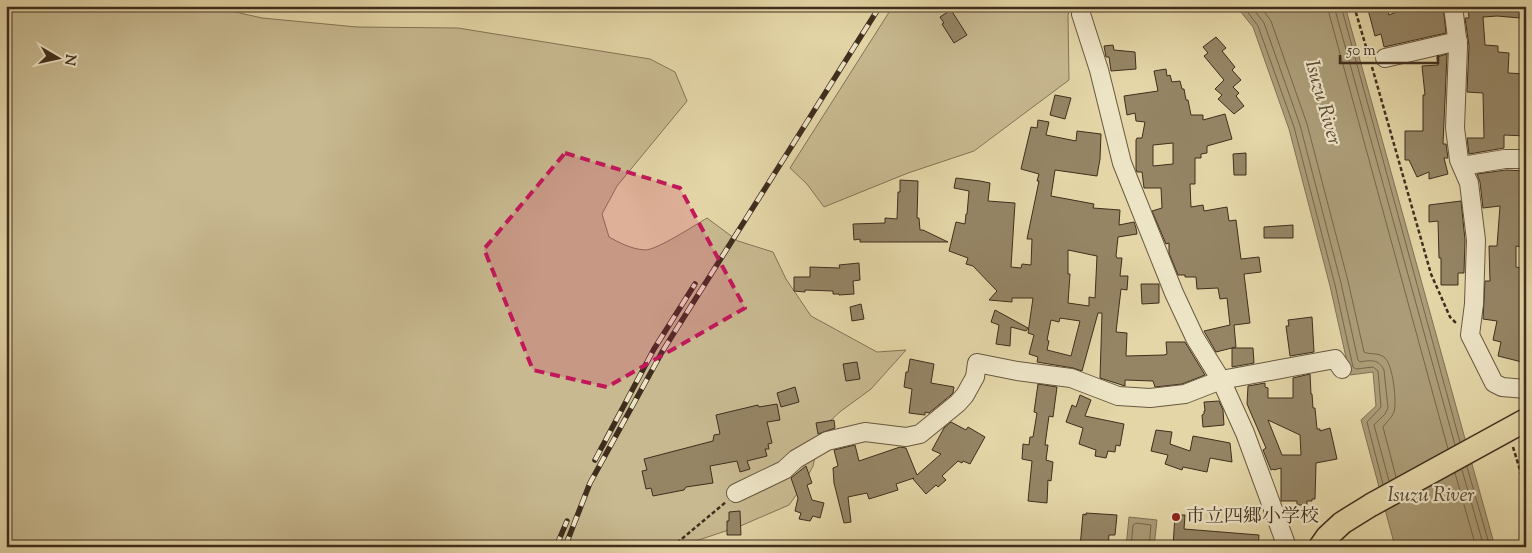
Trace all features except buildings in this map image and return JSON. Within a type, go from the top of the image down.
[{"type":"main road","points":[[1320,547],[1326,537],[1342,523],[1512,427]]},
{"type":"street","points":[[1453,6],[1458,42],[1455,128],[1458,160],[1469,182],[1476,240],[1474,304],[1470,334],[1494,383],[1502,387],[1526,389]]},
{"type":"street","points":[[1081,14],[1098,70],[1122,163],[1174,293],[1195,338],[1221,380],[1245,433],[1287,547]]},
{"type":"street","points":[[1385,58],[1458,42]]},
{"type":"street","points":[[1462,166],[1505,159],[1526,159]]},
{"type":"street","points":[[736,493],[784,470],[796,459],[826,440],[865,432],[906,436],[920,434],[965,395],[975,377],[977,363],[1016,371],[1071,378],[1118,396],[1150,398],[1184,394],[1221,380],[1335,360],[1342,369]]},
{"type":"path","points":[[1354,6],[1431,274],[1450,317],[1470,334]]},
{"type":"path","points":[[1512,427],[1526,490]]},
{"type":"path","points":[[672,547],[736,493]]},
{"type":"highlighted area","points":[[565,153],[680,188],[745,308],[607,387],[533,370],[484,249]]},
{"type":"shaded area","points":[[6,6],[209,6],[262,18],[357,27],[458,28],[650,59],[675,72],[687,101],[617,186],[602,214],[609,237],[635,248],[651,249],[667,242],[707,218],[738,241],[773,252],[786,279],[811,316],[877,352],[906,350],[871,389],[841,411],[821,429],[813,466],[802,487],[789,505],[738,527],[677,547],[6,547]]},
{"type":"shaded area","points":[[893,6],[1071,6],[1068,15],[1069,80],[974,151],[908,173],[824,207],[807,184],[790,168]]},
{"type":"water","name":"Isuzu River","points":[[1236,6],[1345,6],[1495,547],[1396,547],[1361,420],[1376,406],[1373,372],[1350,375],[1330,286],[1289,129],[1253,27]]},
{"type":"water","points":[[1129,517],[1157,520],[1154,547],[1126,547]]},
{"type":"railway","points":[[565,547],[590,483],[662,352],[880,6]]},
{"type":"railway","points":[[595,460],[654,349],[695,284]]},
{"type":"railway","points":[[556,547],[567,521]]},
{"type":"place","name":"市立四郷小学校","points":[[1176,517]]}]
